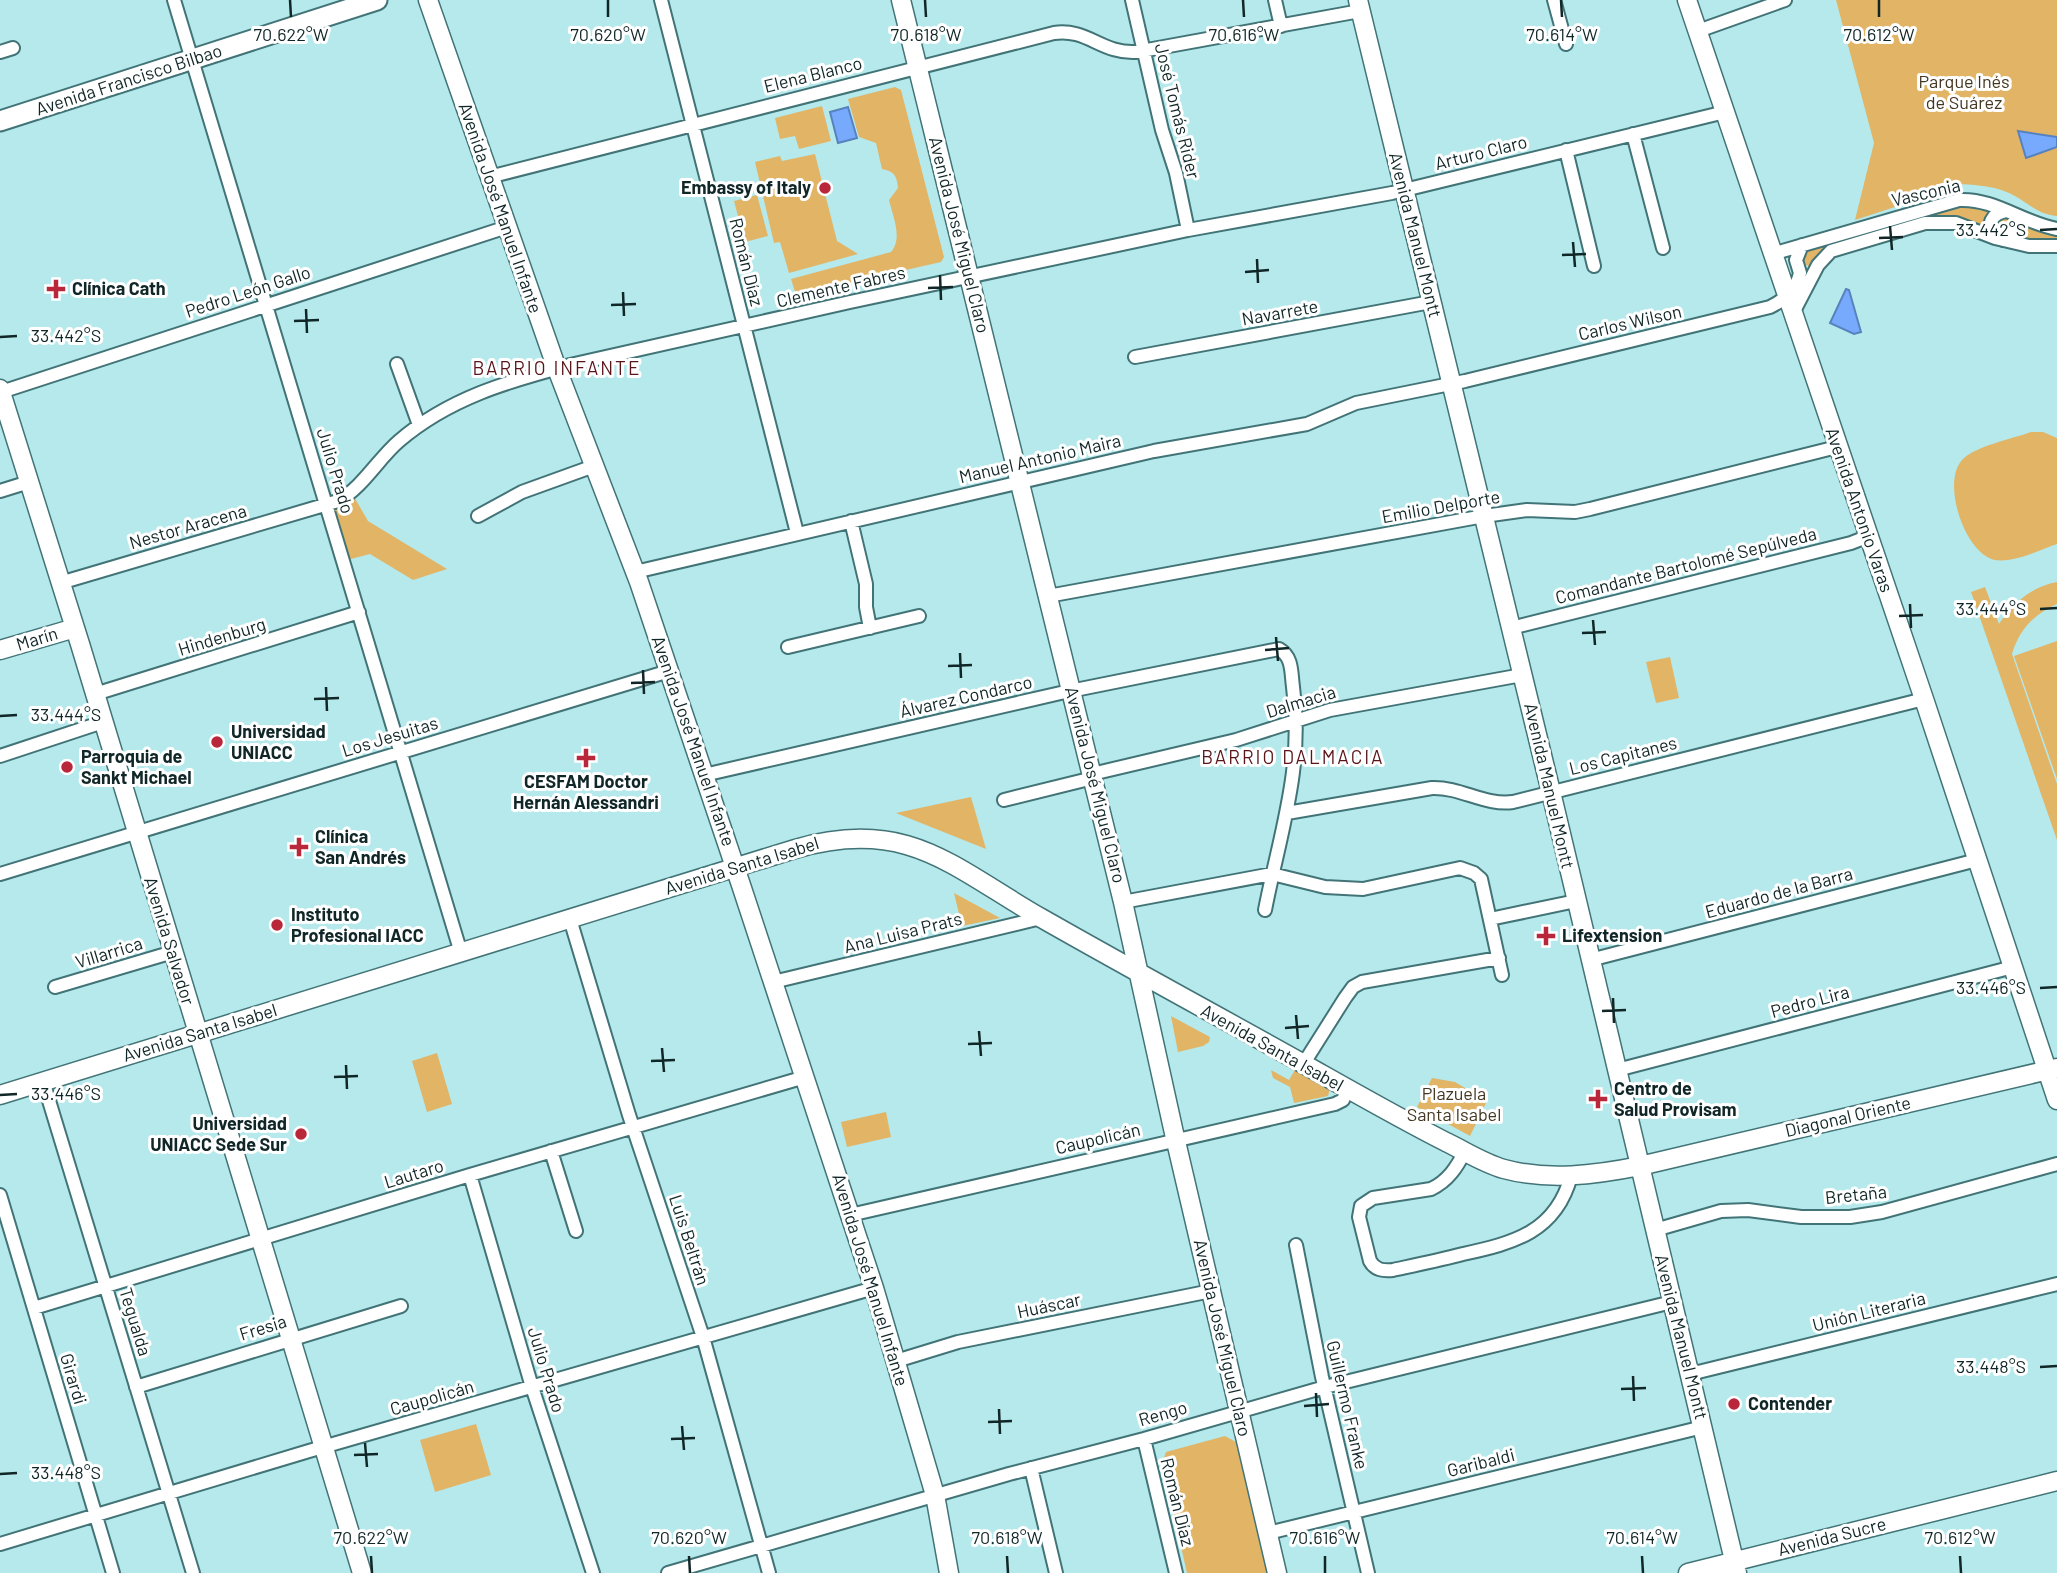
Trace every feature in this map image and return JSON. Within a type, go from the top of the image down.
[{"type":"main road","name":"Avenida Francisco Bilbao","points":[[0,121],[377,0]]},
{"type":"main road","name":"Avenida José Manuel Infante","points":[[428,0],[557,369],[635,572],[805,1077],[874,1289],[935,1495],[949,1573]]},
{"type":"main road","name":"Avenida José Miguel Claro","points":[[901,0],[1124,902],[1137,971],[1277,1573]]},
{"type":"main road","name":"Avenida Antonio Varas","points":[[1687,0],[2013,967],[2052,1069],[2057,1100]]},
{"type":"main road","name":"Avenida Manuel Montt","points":[[1359,5],[1736,1567]]},
{"type":"main road","name":"Avenida Salvador","points":[[0,391],[75,628],[362,1573]]},
{"type":"main road","name":"Marín","points":[[0,650],[75,628]]},
{"type":"main road","name":"Avenida Santa Isabel","points":[[0,1095],[735,867],[829,840],[863,838],[898,842],[946,859],[1041,918],[1348,1090],[1503,1168],[1536,1175],[1571,1176],[1640,1166]]},
{"type":"main road","points":[[1149,1020],[1160,1002],[1169,997],[1181,997]]},
{"type":"main road","name":"Diagonal Oriente","points":[[1640,1166],[2052,1069]]},
{"type":"main road","name":"Avenida Sucre","points":[[1688,1573],[1736,1567],[2057,1481]]},
{"type":"street","name":"Julio Prado","points":[[174,0],[461,953]]},
{"type":"street","name":"Román Díaz","points":[[661,0],[797,533]]},
{"type":"street","name":"José Tomás Rider","points":[[1132,0],[1188,230]]},
{"type":"street","points":[[1275,0],[1281,26]]},
{"type":"street","points":[[1554,0],[1566,44]]},
{"type":"street","points":[[1698,31],[1780,1]]},
{"type":"street","name":"Elena Blanco","points":[[489,177],[1062,32],[1078,34],[1114,51],[1144,51],[1281,26],[1359,5]]},
{"type":"street","name":"Arturo Claro","points":[[1404,190],[1725,111]]},
{"type":"street","points":[[1633,134],[1663,248]]},
{"type":"street","points":[[1566,150],[1594,266]]},
{"type":"street","name":"Clemente Fabres","points":[[326,505],[352,492],[396,443],[419,425],[457,402],[482,391],[557,369],[969,276],[1188,230],[1404,190]]},
{"type":"street","name":"Vasconia","points":[[1772,254],[1959,200],[1978,200],[2042,226],[2057,229]]},
{"type":"street","points":[[2010,213],[2017,225],[2015,233],[1999,239],[1989,227],[1991,219],[1997,214],[2010,213]]},
{"type":"street","name":"Vasconia","points":[[1790,305],[1806,274],[1830,251],[1925,223],[1956,223],[1999,239],[2040,248],[2057,246]]},
{"type":"street","name":"Pedro León Gallo","points":[[0,391],[507,227]]},
{"type":"street","name":"Vasconia","points":[[1802,245],[1796,260],[1806,274]]},
{"type":"street","name":"Navarrete","points":[[1135,357],[1432,302]]},
{"type":"street","name":"Carlos Wilson","points":[[1451,384],[1770,307],[1790,305]]},
{"type":"street","points":[[397,364],[419,425]]},
{"type":"street","name":"Manuel Antonio Maira","points":[[635,572],[1188,444],[1307,424],[1356,403],[1451,384]]},
{"type":"street","name":"Emilio Delporte","points":[[1048,596],[1484,516],[1527,510],[1575,512],[1838,447]]},
{"type":"street","points":[[478,516],[522,492],[594,466]]},
{"type":"street","points":[[0,491],[29,482]]},
{"type":"street","name":"Nestor Aracena","points":[[60,583],[326,505]]},
{"type":"street","points":[[850,521],[866,584],[870,628]]},
{"type":"street","name":"Comandante Bartolomé Sepúlveda","points":[[1511,628],[1853,543],[1869,536]]},
{"type":"street","name":"Hindenburg","points":[[95,694],[359,612]]},
{"type":"street","points":[[788,646],[919,616]]},
{"type":"street","name":"Álvarez Condarco","points":[[704,775],[1072,691],[1279,649],[1285,652],[1290,662],[1296,720]]},
{"type":"street","name":"Los Jesuitas","points":[[0,874],[669,671]]},
{"type":"street","name":"Dalmacia","points":[[1004,800],[1236,740],[1353,705],[1522,675]]},
{"type":"street","name":"Los Capitanes","points":[[1287,813],[1432,788],[1451,789],[1497,803],[1513,802],[1924,699]]},
{"type":"street","points":[[1265,910],[1297,755],[1296,720]]},
{"type":"street","points":[[0,756],[103,722]]},
{"type":"street","name":"Eduardo de la Barra","points":[[1590,960],[1977,860]]},
{"type":"street","points":[[1124,902],[1272,874],[1348,889],[1460,868],[1481,878],[1502,975]]},
{"type":"street","points":[[1490,919],[1576,901]]},
{"type":"street","name":"Ana Luisa Prats","points":[[773,982],[1041,918]]},
{"type":"street","name":"Luis Beltrán","points":[[570,919],[633,1127],[703,1337],[769,1573]]},
{"type":"street","name":"Villarrica","points":[[55,987],[173,952]]},
{"type":"street","points":[[1304,1063],[1345,998],[1362,982],[1499,958]]},
{"type":"street","name":"Pedro Lira","points":[[1617,1070],[2013,967]]},
{"type":"street","name":"Lautaro","points":[[34,1307],[805,1077]]},
{"type":"street","name":"Tegualda","points":[[43,1081],[193,1573]]},
{"type":"street","name":"Caupolicán","points":[[850,1215],[1335,1104],[1343,1100],[1348,1090]]},
{"type":"street","points":[[551,1151],[576,1231]]},
{"type":"street","points":[[1465,1151],[1447,1180],[1438,1186],[1373,1198],[1361,1206],[1359,1217],[1373,1267],[1385,1271],[1393,1270],[1501,1246],[1530,1233],[1550,1217],[1566,1195],[1571,1176]]},
{"type":"street","name":"Bretaña","points":[[1655,1230],[1721,1211],[1748,1210],[1801,1217],[1850,1217],[1882,1212],[2057,1164]]},
{"type":"street","name":"Julio Prado","points":[[470,1175],[532,1387],[593,1573]]},
{"type":"street","name":"Girardi","points":[[0,1195],[113,1573]]},
{"type":"street","name":"Guillermo Franke","points":[[1296,1245],[1325,1387],[1368,1573]]},
{"type":"street","name":"Unión Literaria","points":[[1690,1374],[2057,1284]]},
{"type":"street","name":"Caupolicán","points":[[0,1544],[324,1447],[874,1289]]},
{"type":"street","name":"Huáscar","points":[[896,1361],[958,1342],[1211,1291]]},
{"type":"street","name":"Rengo","points":[[668,1573],[935,1495],[1325,1387],[1672,1302]]},
{"type":"street","name":"Fresia","points":[[136,1387],[401,1306]]},
{"type":"street","name":"Garibaldi","points":[[1268,1533],[1703,1427]]},
{"type":"street","name":"Román Díaz","points":[[1143,1439],[1176,1573]]},
{"type":"street","points":[[1031,1468],[1056,1573]]},
{"type":"green space","name":"Parque Inés de Suárez","points":[[1836,0],[2057,0],[2057,216],[2038,211],[2013,195],[1997,189],[1947,183],[1944,191],[1855,220],[1874,143]]},
{"type":"green space","points":[[895,87],[901,90],[944,257],[941,262],[796,295],[791,279],[891,252],[895,246],[897,234],[889,200],[898,188],[897,180],[892,173],[882,169],[876,143],[859,137],[848,99]]},
{"type":"green space","points":[[822,106],[831,141],[799,149],[795,136],[780,139],[775,118]]},
{"type":"green space","points":[[815,154],[837,241],[858,254],[789,273],[780,242],[774,243],[755,162],[780,156],[782,161]]},
{"type":"green space","points":[[757,195],[768,236],[745,242],[734,201]]},
{"type":"green space","points":[[1973,204],[2057,233],[2057,240],[2027,240],[1955,218],[1929,216],[1885,227],[1830,246],[1809,266],[1803,264],[1800,256],[1803,248],[1954,205]]},
{"type":"green space","points":[[2031,432],[2043,432],[2057,438],[2057,544],[2019,558],[1995,560],[1984,555],[1966,532],[1955,500],[1956,471],[1968,455],[1994,443]]},
{"type":"green space","points":[[353,495],[368,521],[447,569],[413,580],[370,554],[347,560],[333,506]]},
{"type":"green space","points":[[2057,582],[2057,604],[2028,624],[2012,654],[2057,784],[2057,840],[1971,592],[1985,587],[1999,624],[2010,609],[2024,597]]},
{"type":"green space","points":[[2057,641],[2057,779],[2014,656]]},
{"type":"green space","points":[[1670,657],[1679,698],[1656,703],[1646,662]]},
{"type":"green space","points":[[971,797],[986,849],[896,813]]},
{"type":"green space","points":[[954,893],[1000,918],[962,926]]},
{"type":"green space","points":[[1171,1016],[1210,1037],[1209,1042],[1178,1052]]},
{"type":"green space","points":[[437,1053],[452,1104],[427,1112],[412,1061]]},
{"type":"green space","points":[[1296,1068],[1330,1088],[1328,1096],[1294,1103],[1290,1087],[1273,1078],[1271,1070],[1289,1080]]},
{"type":"green space","name":"Plazuela Santa Isabel","points":[[1432,1078],[1455,1082],[1487,1101],[1470,1136],[1417,1107]]},
{"type":"green space","points":[[886,1112],[891,1137],[847,1147],[841,1122]]},
{"type":"green space","points":[[476,1424],[491,1475],[435,1492],[420,1440]]},
{"type":"green space","points":[[1225,1436],[1236,1442],[1267,1573],[1187,1573],[1162,1463],[1166,1452]]},
{"type":"water","points":[[848,107],[857,138],[838,143],[830,112]]},
{"type":"water","points":[[2018,131],[2057,137],[2057,147],[2026,158]]},
{"type":"water","points":[[1846,289],[1849,290],[1861,332],[1854,334],[1830,323]]},
{"type":"place","name":"Embassy of Italy","points":[[825,188]]},
{"type":"place","name":"Clínica Cath","points":[[56,289]]},
{"type":"place","name":"Universidad UNIACC","points":[[217,742]]},
{"type":"place","name":"CESFAM Doctor Hernán Alessandri","points":[[586,758]]},
{"type":"place","name":"Parroquia de Sankt Michael","points":[[67,767]]},
{"type":"place","name":"Clínica San Andrés","points":[[299,847]]},
{"type":"place","name":"Instituto Profesional IACC","points":[[277,925]]},
{"type":"place","name":"Lifextension","points":[[1546,936]]},
{"type":"place","name":"Centro de Salud Provisam","points":[[1598,1099]]},
{"type":"place","name":"Universidad UNIACC Sede Sur","points":[[301,1134]]},
{"type":"place","name":"Contender","points":[[1734,1404]]},
{"type":"district","name":"BARRIO INFANTE","points":[[557,368]]},
{"type":"district","name":"BARRIO DALMACIA","points":[[1293,757]]}]
